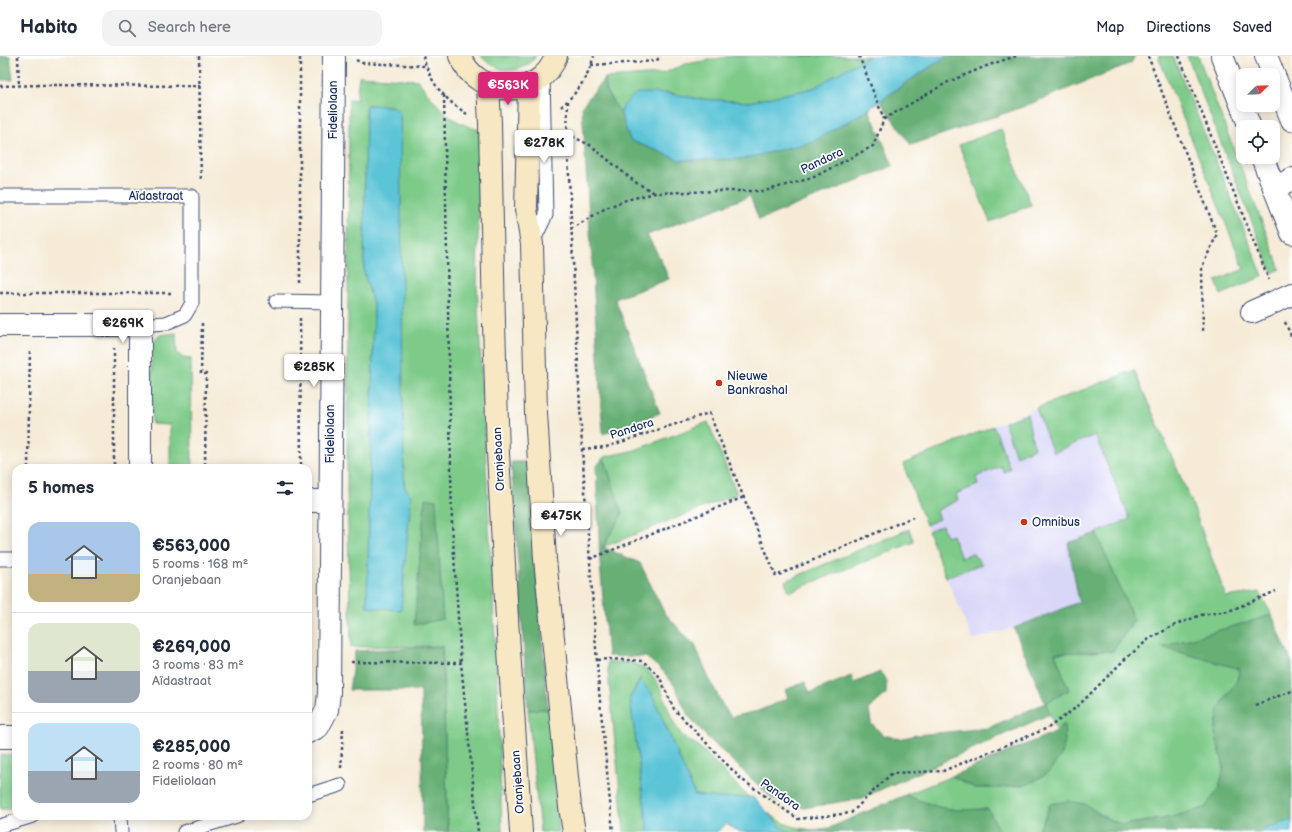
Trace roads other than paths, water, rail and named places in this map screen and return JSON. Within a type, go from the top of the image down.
[{"type":"main road","points":[[460,56],[472,75],[488,85],[508,89],[536,80],[550,68],[556,56]]},
{"type":"main road","points":[[536,80],[526,209],[532,244],[536,413],[545,560],[570,807],[574,832]]},
{"type":"main road","name":"Oranjebaan","points":[[488,85],[498,453],[521,832]]},
{"type":"street","points":[[1222,56],[1247,120]]},
{"type":"street","points":[[1266,56],[1292,120]]},
{"type":"street","name":"Fideliolaan","points":[[312,730],[318,727],[327,710],[329,693],[332,302],[342,57]]},
{"type":"street","points":[[1267,164],[1283,184],[1292,233]]},
{"type":"street","points":[[1252,312],[1284,297]]},
{"type":"street","name":"Aïdastraat","points":[[0,325],[140,325]]},
{"type":"street","points":[[140,325],[140,464]]},
{"type":"street","points":[[312,501],[330,501]]},
{"type":"street","points":[[0,737],[12,737]]},
{"type":"lane","name":"Aïdastraat","points":[[0,196],[192,196],[192,303],[185,315],[166,323],[140,325]]},
{"type":"lane","points":[[276,301],[332,302]]},
{"type":"lane","points":[[0,559],[12,559]]},
{"type":"lane","points":[[312,794],[340,785]]},
{"type":"lane","points":[[0,826],[20,820]]},
{"type":"lane","points":[[120,820],[121,832]]},
{"type":"lane","points":[[184,832],[224,820]]},
{"type":"water","points":[[870,56],[947,56],[905,83],[869,109],[812,142],[742,159],[680,160],[630,140],[621,114],[623,106],[636,93],[667,93],[699,99],[749,102],[814,88]]},
{"type":"water","points":[[366,105],[392,106],[400,112],[404,486],[411,496],[401,610],[367,607],[374,307],[364,272]]},
{"type":"water","points":[[640,681],[651,692],[695,795],[718,798],[753,797],[782,828],[792,832],[740,832],[726,824],[717,832],[648,832],[630,698]]},
{"type":"water","points":[[1292,820],[1292,832],[1257,832]]},
{"type":"place","name":"Nieuwe Bankrashal","points":[[719,383]]},
{"type":"place","name":"Omnibus","points":[[1024,522]]}]
